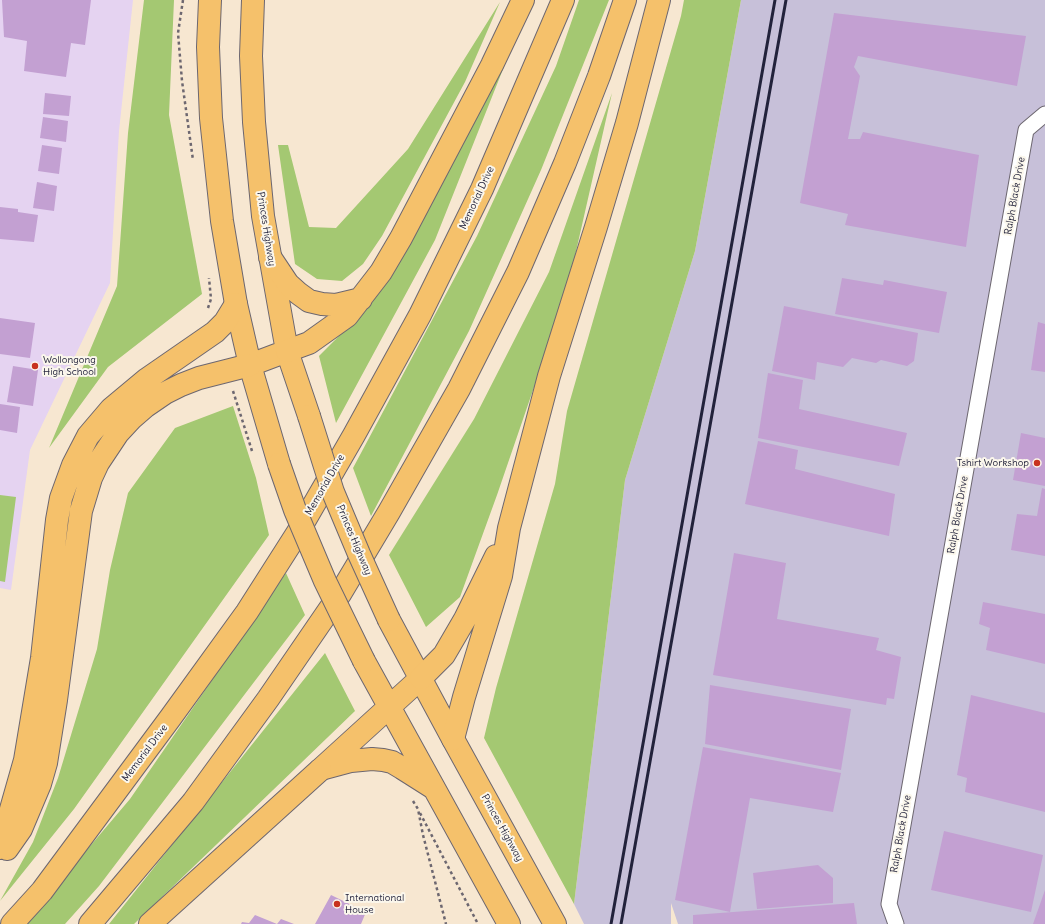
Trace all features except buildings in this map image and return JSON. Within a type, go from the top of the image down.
[{"type":"main road","points":[[210,0],[208,47],[211,125],[222,221],[236,304],[250,366],[279,464],[325,581],[364,661],[509,924]]},
{"type":"main road","name":"Princes Highway","points":[[252,0],[251,56],[254,122],[263,216],[287,352],[333,492],[359,554],[390,620],[453,739],[555,924]]},
{"type":"main road","points":[[0,860],[21,828],[40,784],[46,763],[56,700],[81,511],[89,484],[98,463],[118,433],[131,419],[146,406],[165,393],[199,378],[250,366],[309,343],[347,316],[381,272],[401,238],[492,65],[523,0]]},
{"type":"main road","name":"Memorial Drive","points":[[12,924],[42,891],[171,717],[247,612],[298,532],[420,316],[482,189],[563,0]]},
{"type":"main road","points":[[90,924],[202,790],[340,594],[389,512],[459,389],[518,272],[565,163],[625,0]]},
{"type":"main road","points":[[453,739],[464,697],[501,576],[509,528],[549,376],[625,131],[659,0]]},
{"type":"main road","points":[[270,257],[288,284],[298,294],[309,300],[322,304],[336,305],[361,299]]},
{"type":"main road","points":[[0,848],[25,760],[42,658],[57,520],[61,498],[73,465],[88,436],[111,409],[147,380],[215,332],[225,322],[236,304]]},
{"type":"main road","points":[[150,924],[421,678],[444,655],[466,619],[509,528]]},
{"type":"main road","points":[[320,770],[351,761],[372,759],[383,760],[392,762],[434,789]]},
{"type":"street","name":"Ralph Black Drive","points":[[896,924],[889,904],[1026,130],[1045,114]]},
{"type":"path","points":[[410,797],[418,809],[478,924]]},
{"type":"path","points":[[418,809],[423,835],[446,924]]},
{"type":"shaded area","name":"Wollongong High School","points":[[0,0],[133,0],[119,131],[110,283],[30,450],[11,590],[0,588]]},
{"type":"shaded area","points":[[741,0],[1045,0],[1045,924],[678,924],[671,903],[671,924],[584,924],[574,904],[625,480],[695,251]]},
{"type":"green space","points":[[144,0],[174,0],[169,115],[202,294],[108,367],[49,448],[117,286],[128,133]]},
{"type":"green space","points":[[579,0],[609,0],[541,170],[469,331],[371,516],[353,468],[477,236],[556,66]]},
{"type":"green space","points":[[684,0],[741,0],[695,251],[625,480],[574,904],[484,738],[496,688],[555,484],[567,411],[681,16]]},
{"type":"green space","points":[[500,2],[465,82],[382,236],[363,264],[342,281],[317,279],[295,264],[278,145],[288,145],[309,227],[336,228],[408,149]]},
{"type":"green space","points":[[523,19],[435,240],[336,423],[319,356],[370,305],[424,213]]},
{"type":"green space","points":[[612,93],[567,291],[497,495],[460,597],[426,627],[389,555],[474,419],[549,272]]},
{"type":"green space","points":[[233,406],[256,478],[269,535],[74,809],[0,901],[33,842],[58,778],[97,649],[110,570],[128,493],[175,428]]},
{"type":"green space","points":[[0,495],[16,497],[5,582],[0,581]]},
{"type":"green space","points":[[286,573],[305,615],[99,886],[65,924],[24,924],[130,799]]},
{"type":"green space","points":[[325,653],[355,711],[134,924],[109,924]]},
{"type":"railway","points":[[611,924],[775,0]]},
{"type":"railway","points":[[621,924],[786,0]]},
{"type":"place","name":"Wollongong High School","points":[[35,366]]},
{"type":"place","name":"Tshirt Workshop","points":[[1037,463]]},
{"type":"place","name":"International House","points":[[337,904]]}]
